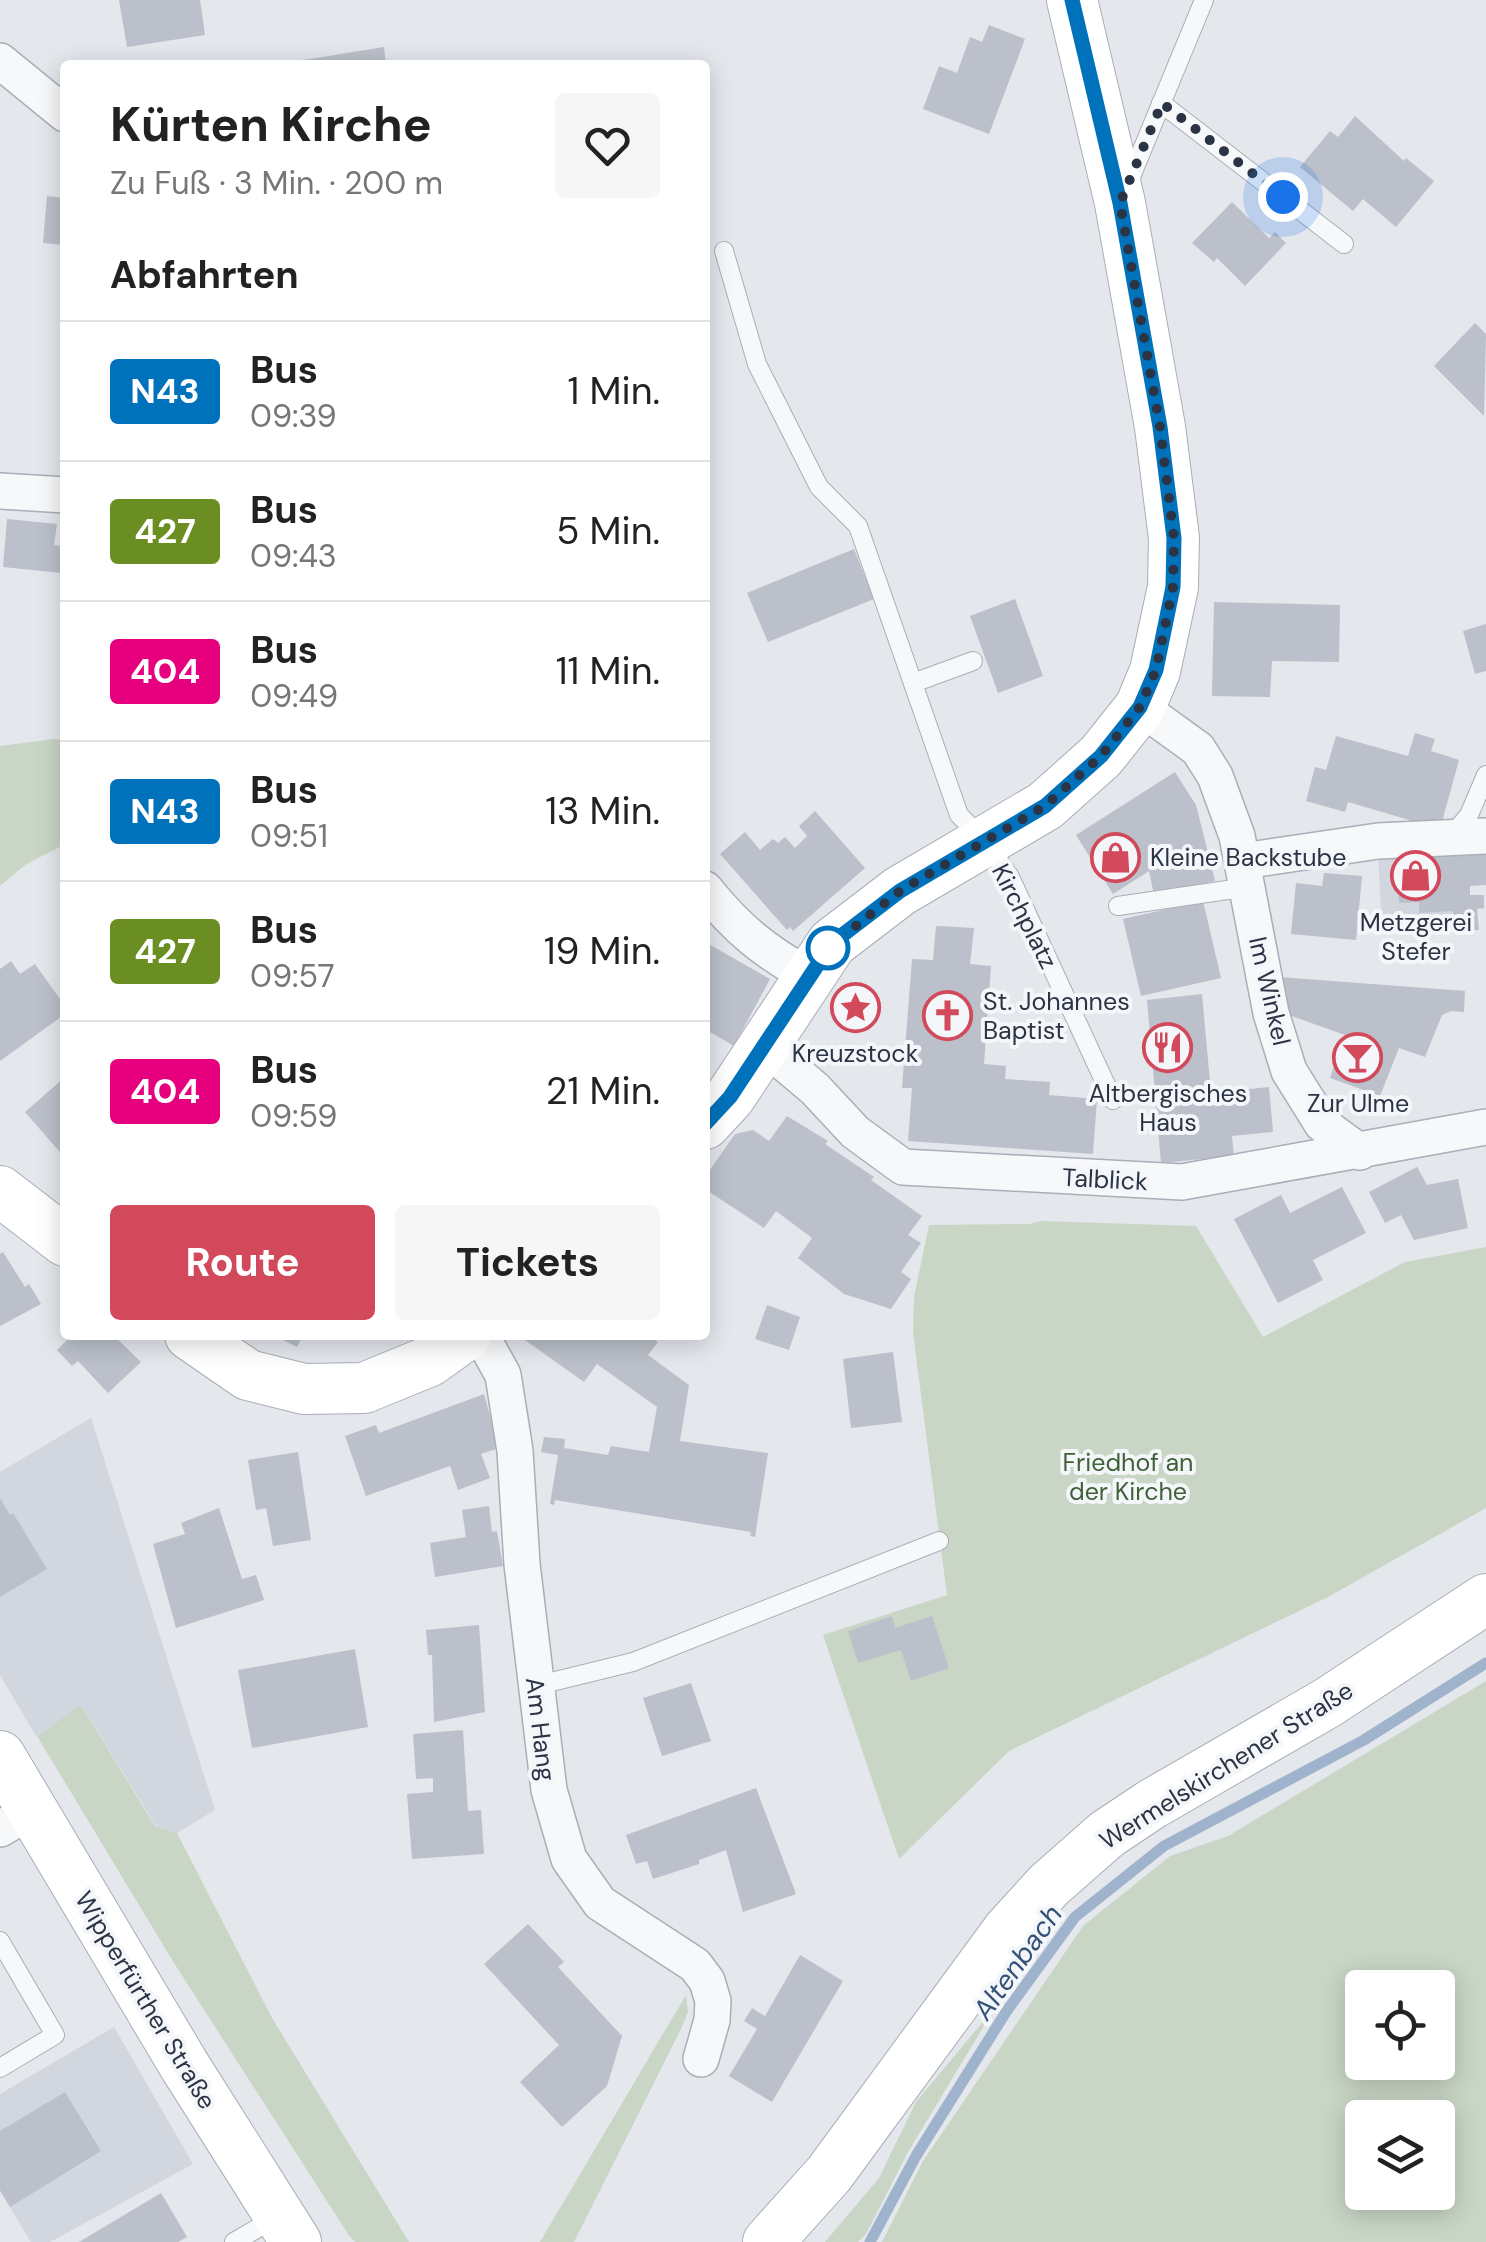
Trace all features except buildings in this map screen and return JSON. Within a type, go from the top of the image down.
[{"type":"main road","points":[[710,1119],[730,1097],[832,943],[900,891],[1045,806],[1101,756],[1140,707],[1156,670],[1173,587],[1174,538],[1160,427],[1120,203],[1072,0]]},
{"type":"main road","points":[[0,1191],[60,1237]]},
{"type":"main road","points":[[197,1340],[248,1375],[304,1389],[364,1388],[430,1361],[459,1340]]},
{"type":"main road","name":"Wermelskirchener Straße","points":[[768,2242],[829,2174],[1008,1930],[1049,1885],[1106,1834],[1327,1703],[1486,1599]]},
{"type":"main road","name":"Wipperfürther Straße","points":[[0,1756],[17,1819],[184,2065],[287,2229]]},
{"type":"street","points":[[0,61],[60,110]]},
{"type":"street","points":[[0,491],[60,495]]},
{"type":"street","name":"Im Winkel","points":[[1140,707],[1198,749],[1215,776],[1228,806],[1246,874],[1271,1013],[1290,1071],[1322,1124],[1360,1152]]},
{"type":"street","points":[[1246,874],[1378,841],[1469,836]]},
{"type":"street","points":[[710,895],[767,952],[809,976]]},
{"type":"street","name":"Talblick","points":[[764,1046],[815,1089],[854,1132],[903,1167],[1182,1182],[1486,1127]]},
{"type":"street","name":"Am Hang","points":[[484,1340],[503,1375],[515,1451],[535,1686],[549,1790],[569,1858],[600,1903],[695,1965],[707,1981],[713,2001],[712,2020],[701,2060]]},
{"type":"lane","points":[[1120,203],[1204,0]]},
{"type":"lane","points":[[1162,103],[1344,244]]},
{"type":"lane","name":"Kirchplatz","points":[[724,251],[757,364],[819,487],[858,526],[959,815],[985,841],[1010,877],[1113,1100]]},
{"type":"lane","points":[[913,684],[973,661]]},
{"type":"lane","points":[[1469,836],[1470,816],[1486,775]]},
{"type":"lane","points":[[1118,906],[1246,874]]},
{"type":"lane","points":[[535,1686],[633,1662],[939,1541]]},
{"type":"lane","points":[[0,2068],[55,2035],[2,1950]]},
{"type":"lane","points":[[234,2242],[287,2229]]},
{"type":"shaded area","points":[[1449,848],[1453,911],[1450,929],[1382,927],[1378,855]]},
{"type":"shaded area","points":[[91,1418],[215,1810],[177,1833],[156,1826],[82,1706],[36,1736],[0,1675],[0,1472]]},
{"type":"shaded area","points":[[114,2027],[193,2164],[50,2242],[31,2242],[0,2191],[0,2094]]},
{"type":"green space","points":[[60,740],[60,847],[25,865],[0,886],[0,746]]},
{"type":"green space","name":"Friedhof an der Kirche","points":[[1041,1221],[1196,1226],[1263,1337],[1405,1262],[1486,1247],[1486,1508],[1328,1597],[1009,1751],[899,1859],[823,1635],[947,1595],[913,1333],[914,1297],[929,1225]]},
{"type":"green space","points":[[1486,1681],[1486,2242],[882,2242],[923,2161],[1083,1926],[1170,1856],[1228,1836]]},
{"type":"green space","points":[[81,1705],[155,1826],[177,1833],[272,2018],[409,2242],[355,2242],[348,2234],[174,1963],[37,1736]]},
{"type":"green space","points":[[686,1995],[688,2012],[682,2027],[574,2242],[540,2242]]},
{"type":"green space","points":[[996,2006],[908,2152],[866,2234],[858,2242],[825,2242],[879,2178],[916,2102]]},
{"type":"waterway","name":"Altenbach","points":[[870,2242],[916,2156],[1006,2012],[1075,1917],[1164,1846],[1364,1740],[1486,1663]]},
{"type":"bus line","name":"N43","points":[[710,1120],[730,1097],[832,943],[900,891],[1045,806],[1101,756],[1140,707],[1156,670],[1173,587],[1174,538],[1134,272],[1072,0]]},
{"type":"place","name":"Kleine Backstube","points":[[1115,857]]},
{"type":"place","name":"Metzgerei Stefer","points":[[1416,876]]},
{"type":"place","name":"Kreuzstock","points":[[855,1007]]},
{"type":"place","name":"St. Johannes Baptist","points":[[948,1015]]},
{"type":"place","name":"Altbergisches Haus","points":[[1168,1047]]},
{"type":"place","name":"Zur Ulme","points":[[1358,1057]]},
{"type":"route","points":[[828,948],[900,891],[1045,806],[1101,756],[1140,707],[1156,670],[1173,587],[1174,538],[1160,427],[1120,203],[1162,103],[1283,197]]}]
